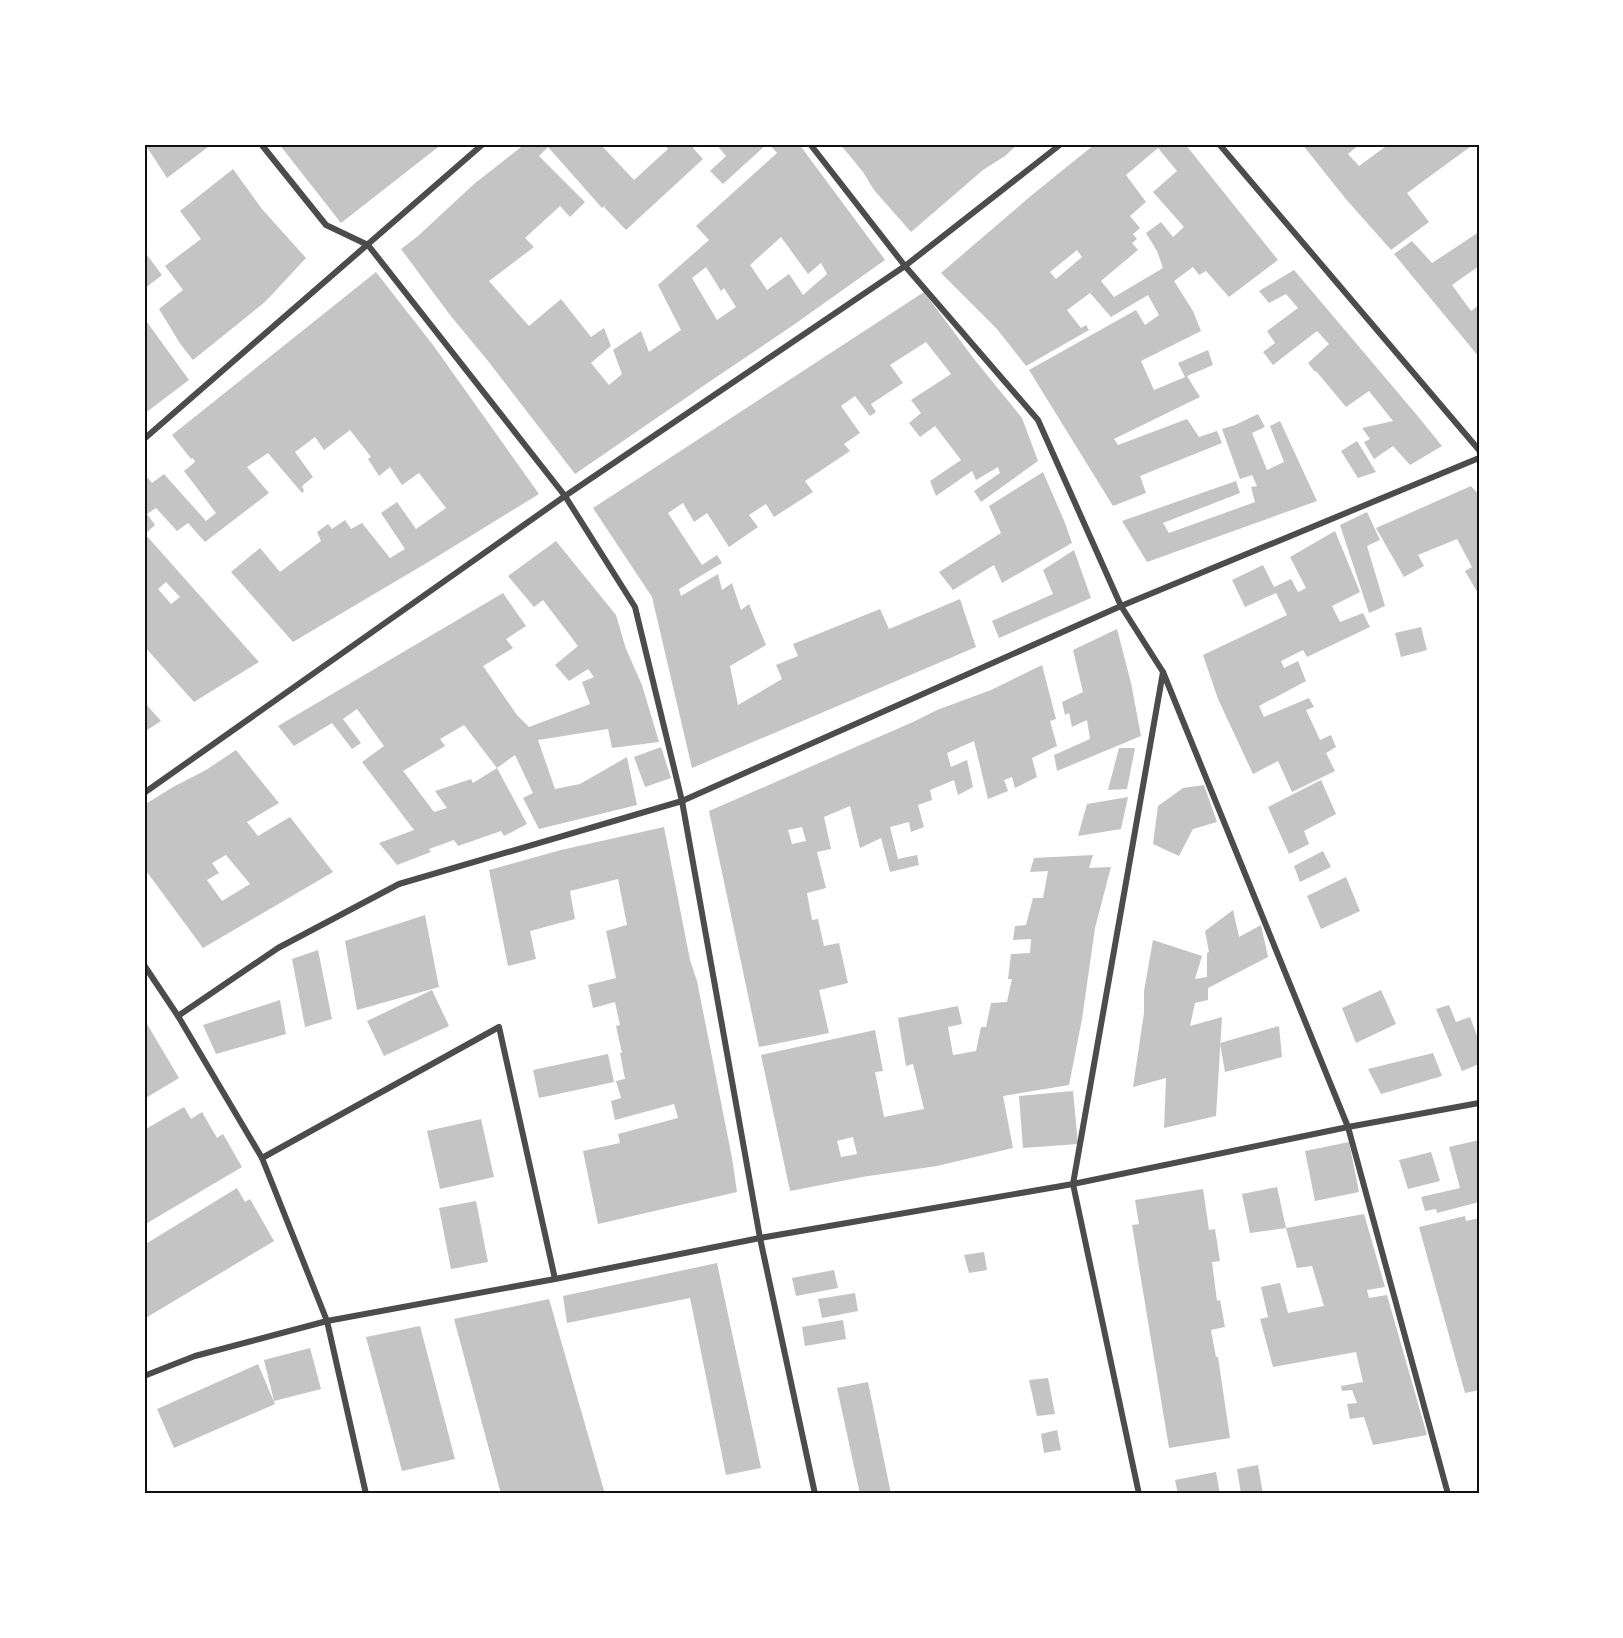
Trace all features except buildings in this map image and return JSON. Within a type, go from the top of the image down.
[{"type":"street","points":[[261,144],[326,225],[368,245],[565,496],[635,607],[681,801],[760,1238],[815,1494]]},
{"type":"street","points":[[144,439],[483,144]]},
{"type":"street","points":[[810,144],[905,266],[1038,420],[1121,606],[1163,672],[1348,1127],[1448,1494]]},
{"type":"street","points":[[144,793],[565,496],[905,266],[1061,144]]},
{"type":"street","points":[[1219,144],[1479,450]]},
{"type":"street","points":[[178,1016],[279,948],[399,884],[681,801],[1121,606],[1479,458]]},
{"type":"street","points":[[1139,1494],[1073,1184],[1163,672]]},
{"type":"street","points":[[144,965],[178,1016],[262,1158],[327,1321],[366,1494]]},
{"type":"street","points":[[262,1158],[499,1027],[555,1279]]},
{"type":"street","points":[[144,1376],[195,1356],[327,1321],[760,1238],[1073,1184],[1348,1127],[1479,1103]]}]
